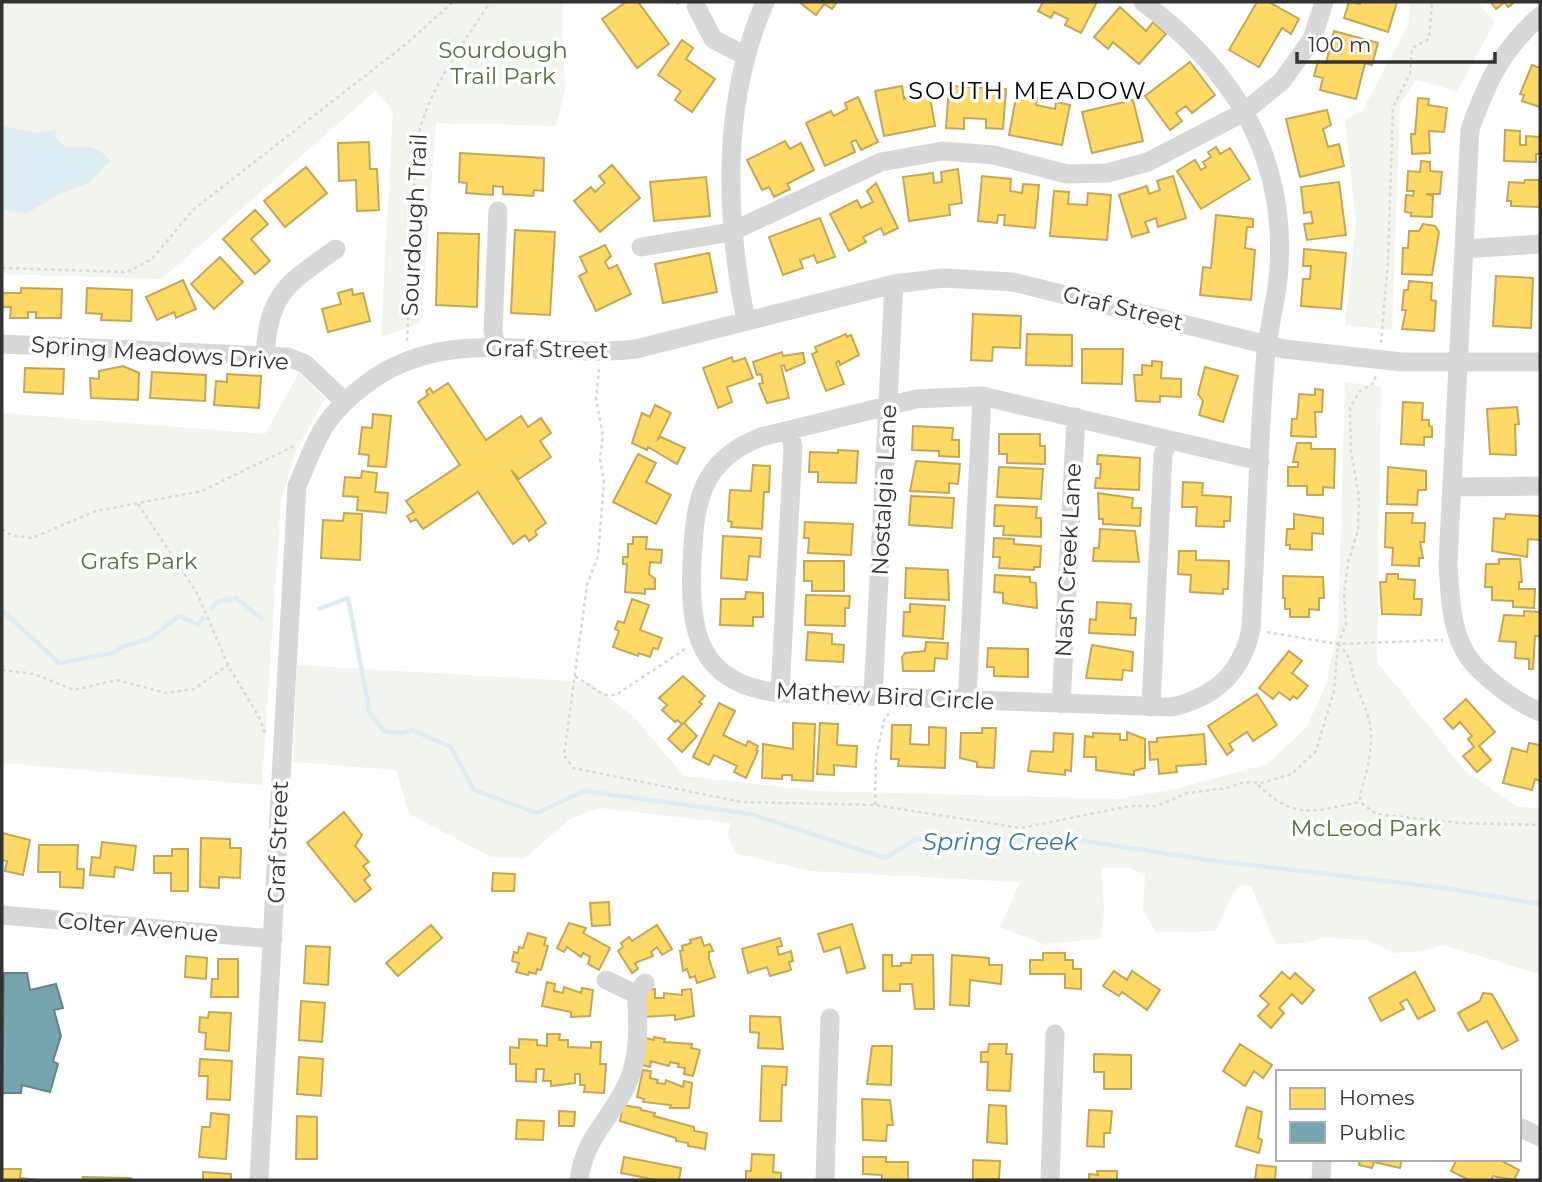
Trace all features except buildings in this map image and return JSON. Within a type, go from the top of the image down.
[{"type":"street","points":[[746,321],[731,232],[730,150],[746,56],[765,2]]},
{"type":"street","name":"Mathew Bird Circle","points":[[1143,2],[1178,29],[1219,73],[1263,146],[1276,204],[1279,269],[1266,345],[1260,461],[1251,629],[1242,658],[1225,682],[1202,698],[1172,707],[780,693],[747,686],[712,660],[699,642],[692,621],[696,510],[712,471],[721,460],[746,443],[789,430],[888,405],[937,397],[982,396],[1260,461]]},
{"type":"street","points":[[641,247],[731,232],[881,162],[942,151],[994,155],[1068,174],[1107,173],[1148,162],[1244,112],[1282,81],[1312,38],[1324,2]]},
{"type":"street","points":[[696,6],[713,39],[746,56]]},
{"type":"street","points":[[1540,16],[1513,41],[1489,77],[1470,129],[1448,564],[1450,611],[1464,652],[1522,705],[1540,712]]},
{"type":"street","points":[[496,347],[493,331],[498,211]]},
{"type":"street","points":[[1464,249],[1540,244]]},
{"type":"street","points":[[265,356],[266,326],[278,296],[304,272],[336,249]]},
{"type":"street","name":"Graf Street","points":[[259,1180],[297,486],[315,443],[344,401],[383,371],[415,356],[461,348],[615,352],[894,284],[943,278],[1013,282],[1266,345],[1378,359],[1540,362]]},
{"type":"street","name":"Nostalgia Lane","points":[[873,696],[894,284]]},
{"type":"street","name":"Spring Meadows Drive","points":[[2,344],[288,357],[304,364],[344,401]]},
{"type":"street","points":[[967,701],[982,396]]},
{"type":"street","name":"Nash Creek Lane","points":[[1061,704],[1076,416]]},
{"type":"street","points":[[780,693],[793,447],[789,430]]},
{"type":"street","points":[[1151,707],[1163,456],[1168,440]]},
{"type":"street","points":[[1452,487],[1540,486]]},
{"type":"street","name":"Colter Avenue","points":[[2,915],[273,939]]},
{"type":"street","points":[[579,1180],[587,1144],[623,1093],[634,1066],[638,1039],[641,989],[606,980]]},
{"type":"street","points":[[825,1180],[831,1018]]},
{"type":"street","points":[[1050,1180],[1055,1034]]},
{"type":"street","points":[[1521,1127],[1540,1137]]},
{"type":"street","points":[[1321,1180],[1322,1161]]},
{"type":"path","points":[[2,268],[127,272],[152,259],[194,209],[406,44],[453,2]]},
{"type":"path","name":"Sourdough Trail","points":[[407,341],[416,148],[421,120],[432,94],[490,2]]},
{"type":"path","points":[[599,369],[596,398],[603,436],[600,459],[604,481],[598,556],[588,577],[564,755],[573,768],[742,802],[875,805],[1021,828],[1122,807],[1157,806],[1187,793],[1227,788],[1248,781],[1256,783],[1292,774],[1316,751],[1334,691],[1338,644],[1346,624],[1344,594],[1348,563],[1358,530],[1359,496],[1351,452],[1350,408],[1360,391],[1374,383],[1378,359],[1388,261],[1392,107],[1410,74],[1412,48],[1429,39],[1432,2]]},
{"type":"path","points":[[2,529],[11,535],[32,538],[96,511],[202,491],[293,446]]},
{"type":"path","points":[[138,504],[197,593],[228,664],[260,719],[266,736]]},
{"type":"path","points":[[1268,632],[1338,644],[1460,639]]},
{"type":"path","points":[[1338,644],[1348,652],[1354,680],[1369,712],[1372,727],[1360,802]]},
{"type":"path","points":[[574,675],[604,695],[615,695],[685,649]]},
{"type":"path","points":[[2,670],[33,674],[74,690],[117,680],[166,693],[194,690],[228,664]]},
{"type":"path","points":[[875,805],[876,755],[888,714]]},
{"type":"path","points":[[1256,783],[1275,802],[1306,813],[1360,802],[1376,814],[1460,823],[1540,825]]},
{"type":"green space","name":"Sourdough Trail Park","points":[[2,2],[564,2],[562,11],[565,90],[556,126],[436,123],[421,323],[381,337],[393,110],[375,91],[162,279],[2,274]]},
{"type":"green space","points":[[1410,2],[1477,2],[1495,22],[1457,91],[1416,80],[1400,104],[1392,330],[1345,325],[1356,222],[1345,119],[1362,111],[1409,23]]},
{"type":"green space","name":"Grafs Park","points":[[299,373],[325,398],[295,453],[281,501],[262,785],[2,763],[2,413],[265,434]]},
{"type":"green space","name":"McLeod Park","points":[[1345,382],[1381,387],[1377,662],[1465,771],[1518,807],[1540,808],[1538,974],[1444,945],[1422,951],[1394,953],[1370,941],[1325,937],[1304,943],[1276,944],[1251,886],[1240,885],[1228,902],[1216,931],[1156,932],[1143,910],[1145,874],[1129,868],[1101,868],[1104,913],[1100,939],[1044,944],[1000,927],[1020,882],[810,871],[735,853],[728,835],[731,823],[600,808],[570,819],[525,858],[491,857],[409,814],[396,770],[293,762],[297,665],[589,682],[635,718],[684,776],[817,791],[1119,799],[1176,789],[1267,764],[1307,727],[1326,684],[1338,629]]},
{"type":"shaded area","points":[[2,126],[37,133],[56,130],[55,138],[67,148],[91,147],[110,161],[90,182],[58,195],[27,213],[2,210]]},
{"type":"waterway","name":"Spring Creek","points":[[212,608],[217,602],[236,598],[262,619]]},
{"type":"waterway","name":"Spring Creek","points":[[319,609],[348,598],[370,713],[384,731],[403,733],[412,730],[451,747],[474,790],[537,813],[584,791],[751,814],[885,858],[916,839],[1078,840],[1208,860],[1444,888],[1540,904]]},
{"type":"waterway","name":"Spring Creek","points":[[2,610],[59,663],[113,653],[124,646],[149,639],[179,616],[198,625],[203,618]]},
{"type":"district","name":"SOUTH MEADOW","points":[[1028,91]]}]
